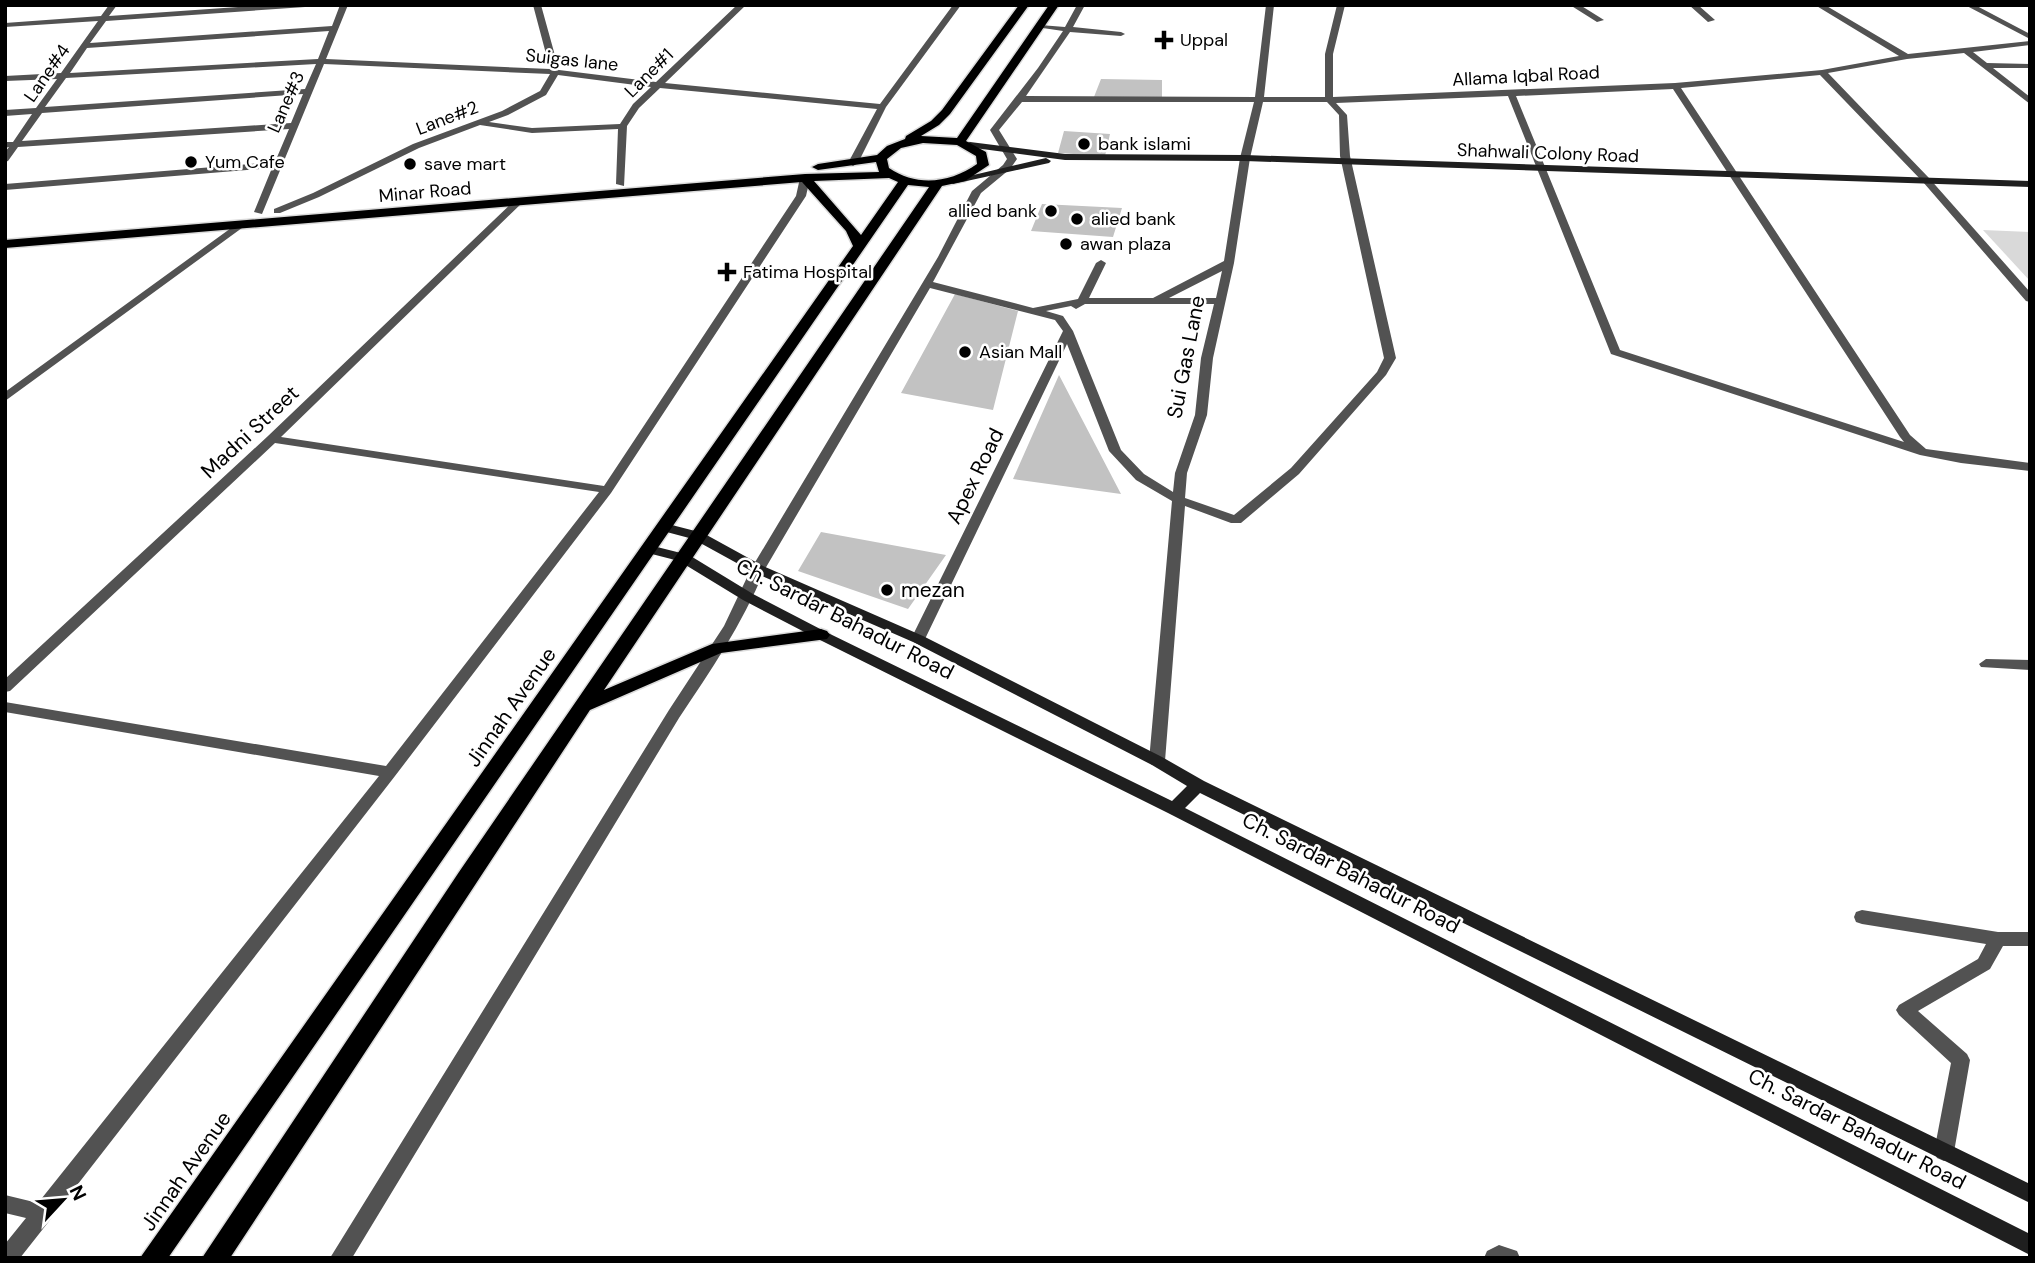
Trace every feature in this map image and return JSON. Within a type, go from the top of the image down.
[{"type":"main road","points":[[897,178],[880,163],[881,158],[888,150],[935,123],[946,112],[1024,5]]},
{"type":"main road","points":[[965,144],[1054,5]]},
{"type":"main road","points":[[215,1258],[582,706],[945,182],[972,175],[983,165],[982,154],[965,144],[930,139],[901,144]]},
{"type":"main road","name":"Shahwali Colony Road","points":[[965,144],[1065,158],[1245,158],[2030,184]]},
{"type":"main road","name":"Minar Road","points":[[5,244],[259,212],[621,184],[853,163],[881,158]]},
{"type":"main road","name":"Shahwali Colony Road","points":[[945,182],[1007,167],[1065,158]]},
{"type":"main road","points":[[805,178],[852,230],[860,248]]},
{"type":"main road","name":"Minar Road","points":[[5,232],[241,225],[805,178],[897,178],[945,182]]},
{"type":"main road","name":"Jinnah Avenue","points":[[153,1258],[860,248],[897,178]]},
{"type":"main road","name":"Ch. Sardar Bahadur Road","points":[[664,527],[698,536],[758,569],[918,639],[1157,761],[1198,785],[2030,1194]]},
{"type":"main road","name":"Ch. Sardar Bahadur Road","points":[[649,549],[684,558],[748,597],[821,635],[1174,809],[2030,1245]]},
{"type":"main road","points":[[582,706],[719,648],[821,635]]},
{"type":"main road","points":[[1174,809],[1198,785]]},
{"type":"street","name":"Lane#4","points":[[5,159],[10,145],[40,110],[113,5]]},
{"type":"street","points":[[5,25],[305,5]]},
{"type":"street","name":"Lane#3","points":[[259,212],[292,126],[344,5]]},
{"type":"street","points":[[537,5],[555,72]]},
{"type":"street","name":"Lane#1","points":[[621,184],[623,126],[636,106],[742,5]]},
{"type":"street","points":[[853,163],[882,107],[957,5]]},
{"type":"street","points":[[340,1258],[674,713],[719,648],[748,597],[758,569],[927,284],[977,191],[1007,167],[1012,159],[994,130],[1021,99],[1068,32],[1081,5]]},
{"type":"street","name":"Sui Gas Lane","points":[[1157,761],[1181,473],[1202,415],[1207,358],[1229,263],[1245,158],[1259,100],[1270,5]]},
{"type":"street","points":[[927,284],[1059,318],[1068,331],[1115,451],[1142,480],[1178,502],[1236,520],[1295,471],[1382,373],[1390,358],[1347,161],[1343,115],[1329,100],[1329,54],[1341,5]]},
{"type":"street","points":[[1574,5],[1601,20]]},
{"type":"street","points":[[1693,5],[1711,20]]},
{"type":"street","points":[[1819,5],[1907,57]]},
{"type":"street","points":[[1969,5],[2030,37]]},
{"type":"street","points":[[1040,27],[1068,32],[1121,33]]},
{"type":"street","points":[[85,46],[335,28]]},
{"type":"street","name":"Allama Iqbal Road","points":[[1021,99],[1329,100],[1675,86],[1822,72],[1907,57],[2030,43]]},
{"type":"street","points":[[1967,51],[1989,65],[2030,101]]},
{"type":"street","name":"Suigas lane","points":[[5,79],[257,62],[322,61],[555,72],[882,107]]},
{"type":"street","points":[[1989,65],[2030,66]]},
{"type":"street","name":"Lane#2","points":[[277,211],[416,146],[505,113],[543,93],[555,72]]},
{"type":"street","points":[[1822,72],[1926,180],[2030,299]]},
{"type":"street","points":[[1675,86],[1906,437],[1924,452]]},
{"type":"street","points":[[5,113],[308,91]]},
{"type":"street","points":[[1511,93],[1615,352],[1924,452],[2030,467]]},
{"type":"street","points":[[478,122],[508,130],[532,131],[623,126]]},
{"type":"street","points":[[10,145],[292,126]]},
{"type":"street","points":[[5,187],[277,165]]},
{"type":"street","points":[[7,1258],[390,772],[607,490],[801,196],[805,178]]},
{"type":"street","name":"Madni Street","points":[[5,687],[272,439],[518,202]]},
{"type":"street","points":[[6,397],[241,225]]},
{"type":"street","points":[[1059,318],[1082,301],[1101,263]]},
{"type":"street","points":[[1150,303],[1229,263]]},
{"type":"street","points":[[1035,311],[1082,301],[1220,301]]},
{"type":"street","name":"Apex Road","points":[[918,639],[1068,331]]},
{"type":"street","points":[[272,439],[607,490]]},
{"type":"street","points":[[1986,664],[2030,665]]},
{"type":"street","points":[[5,707],[390,772]]},
{"type":"street","points":[[1862,917],[1998,939],[2030,939]]},
{"type":"street","points":[[1944,1152],[1961,1060],[1905,1010],[1984,964],[1998,939]]},
{"type":"street","points":[[5,1204],[43,1213]]},
{"type":"street","points":[[1494,1258],[1499,1255],[1510,1258]]},
{"type":"shaded area","points":[[1983,230],[2030,232],[2030,281]]},
{"type":"building","points":[[1101,79],[1162,80],[1162,102],[1092,102]]},
{"type":"building","name":"bank islami","points":[[1064,131],[1110,134],[1105,156],[1058,153]]},
{"type":"building","name":"alied bank","points":[[1042,204],[1122,208],[1113,237],[1031,231]]},
{"type":"building","name":"Asian Mall","points":[[955,294],[1018,311],[993,410],[901,393]]},
{"type":"building","points":[[1059,375],[1121,494],[1013,479]]},
{"type":"building","name":"mezan","points":[[821,532],[946,555],[908,609],[798,571]]},
{"type":"place","name":"Uppal","points":[[1164,40]]},
{"type":"place","name":"bank islami","points":[[1084,144]]},
{"type":"place","name":"Yum Cafe","points":[[191,162]]},
{"type":"place","name":"save mart","points":[[410,164]]},
{"type":"place","name":"allied bank","points":[[1051,211]]},
{"type":"place","name":"alied bank","points":[[1077,219]]},
{"type":"place","name":"awan plaza","points":[[1066,244]]},
{"type":"place","name":"Fatima Hospital","points":[[727,272]]},
{"type":"place","name":"Asian Mall","points":[[965,352]]},
{"type":"place","name":"mezan","points":[[887,590]]}]
